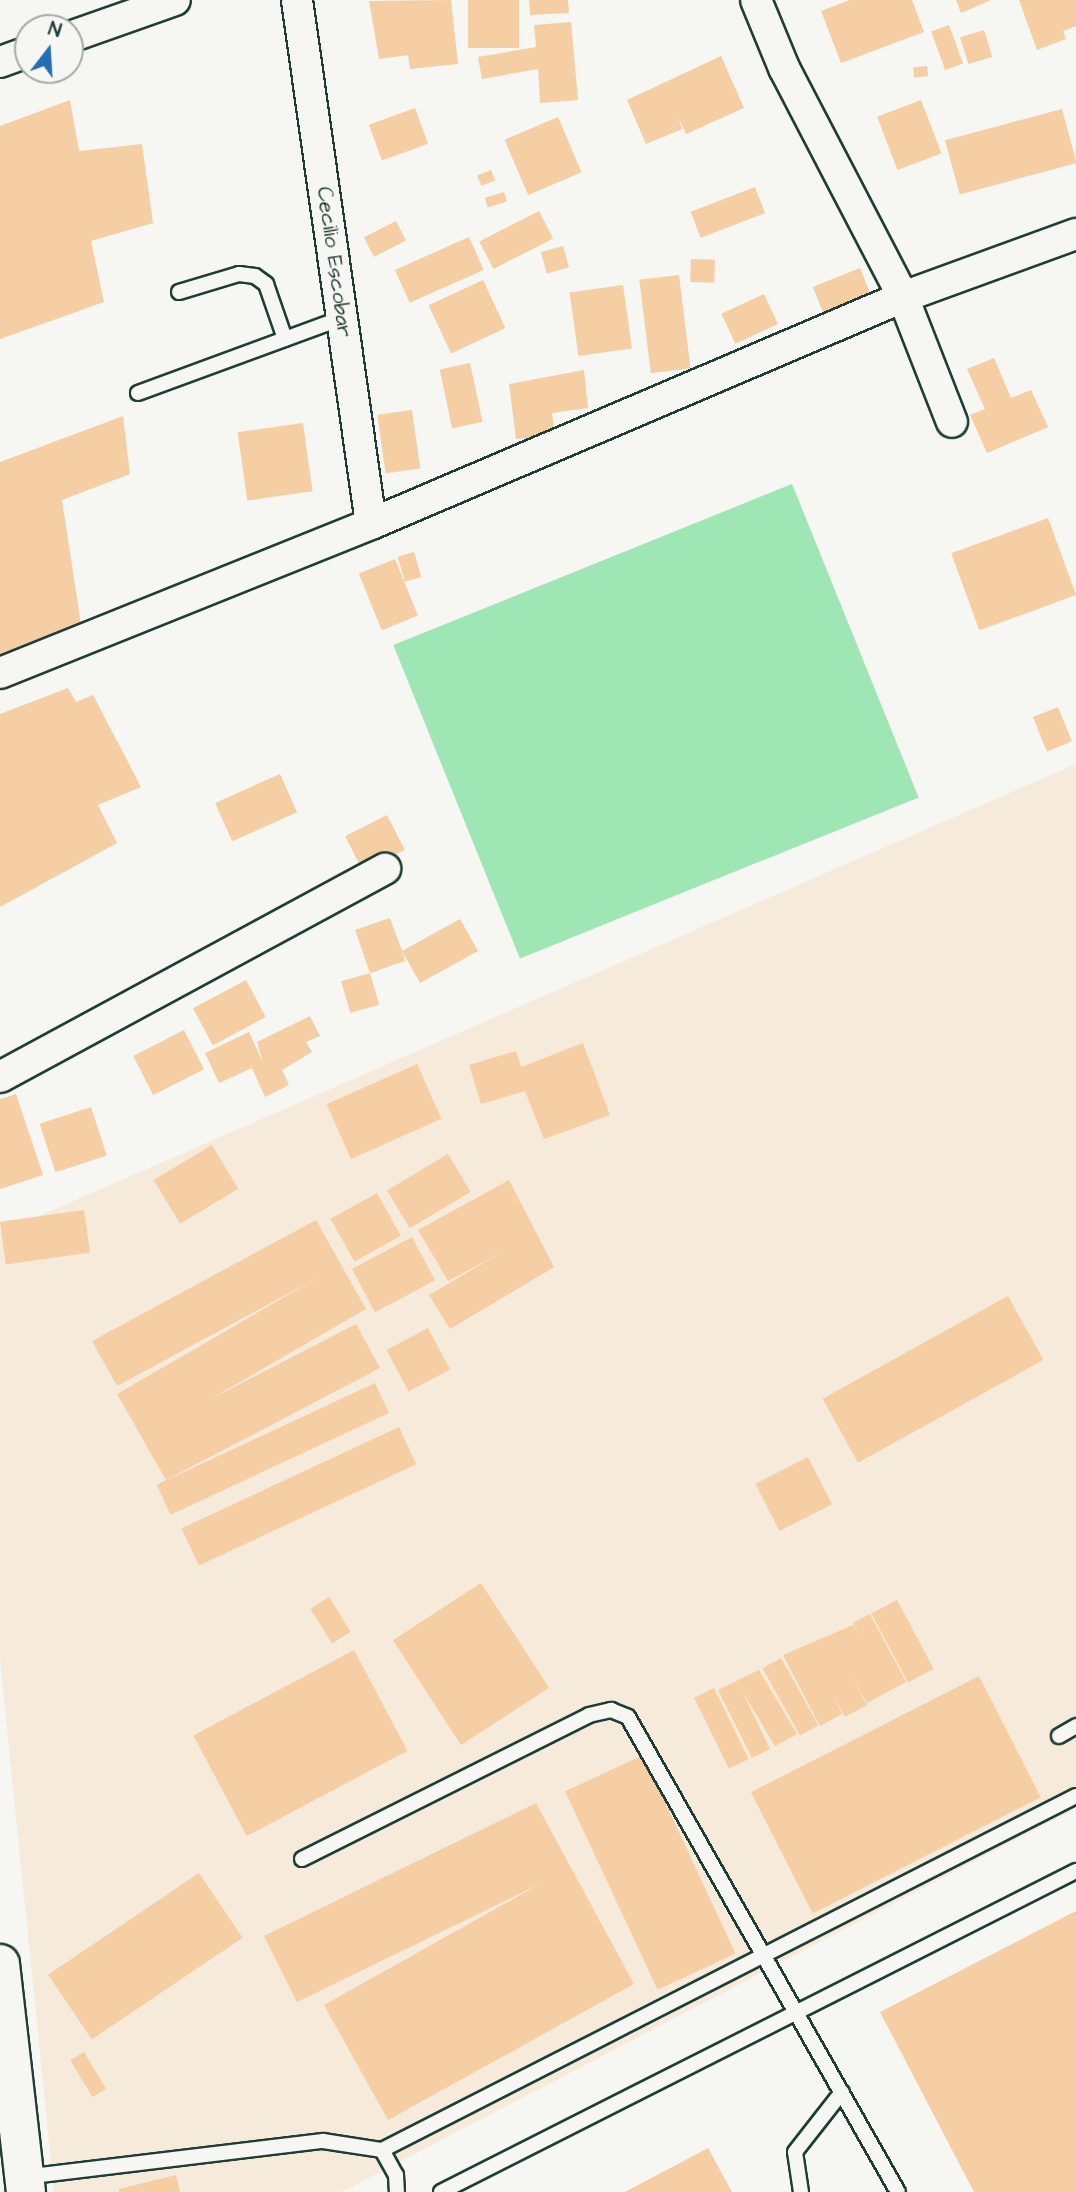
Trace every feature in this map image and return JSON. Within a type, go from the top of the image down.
[{"type":"main road","points":[[0,1964],[10,2132],[25,2185]]},
{"type":"street","points":[[84,32],[175,0]]},
{"type":"street","name":"Cecilio Escobar","points":[[297,0],[371,524]]},
{"type":"street","points":[[756,0],[902,297],[952,422]]},
{"type":"street","points":[[0,673],[371,524],[902,297],[1076,234]]},
{"type":"street","points":[[0,1077],[385,870]]},
{"type":"lane","points":[[179,292],[239,274],[256,276],[267,284],[285,339]]},
{"type":"lane","points":[[138,393],[342,318]]},
{"type":"lane","points":[[302,1859],[589,1715],[611,1710],[628,1717],[661,1770],[764,1959],[799,2014],[898,2192]]},
{"type":"lane","points":[[1059,1736],[1076,1726]]},
{"type":"lane","points":[[25,2185],[323,2141],[382,2150],[764,1959],[1076,1796]]},
{"type":"lane","points":[[441,2192],[799,2014],[1076,1871]]},
{"type":"lane","points":[[801,2192],[794,2152],[842,2092]]},
{"type":"lane","points":[[382,2150],[396,2175],[397,2192]]},
{"type":"shaded area","points":[[1076,764],[1076,1808],[342,2192],[54,2192],[0,1659],[0,1233]]},
{"type":"green space","points":[[792,484],[919,797],[520,958],[393,645]]},
{"type":"building","points":[[451,0],[458,64],[410,69],[408,55],[379,59],[369,1]]},
{"type":"building","points":[[468,0],[519,0],[519,48],[468,48]]},
{"type":"building","points":[[529,0],[568,0],[569,13],[530,15]]},
{"type":"building","points":[[850,0],[912,0],[924,32],[841,63],[821,11]]},
{"type":"building","points":[[956,0],[991,0],[961,13]]},
{"type":"building","points":[[1019,0],[1076,0],[1076,26],[1063,31],[1066,39],[1037,50]]},
{"type":"building","points":[[571,22],[578,100],[540,103],[538,69],[482,79],[478,57],[536,47],[534,25]]},
{"type":"building","points":[[949,25],[963,64],[945,70],[931,31]]},
{"type":"building","points":[[984,30],[992,57],[968,64],[960,37]]},
{"type":"building","points":[[721,56],[744,108],[686,134],[678,117],[682,129],[646,144],[627,100]]},
{"type":"building","points":[[927,66],[928,76],[914,77],[913,67]]},
{"type":"building","points":[[70,100],[79,151],[142,144],[153,223],[91,241],[104,302],[0,339],[0,126]]},
{"type":"building","points":[[921,100],[941,153],[898,170],[877,117]]},
{"type":"building","points":[[415,108],[428,144],[382,160],[369,125]]},
{"type":"building","points":[[1062,109],[1076,163],[960,194],[945,140]]},
{"type":"building","points":[[558,117],[581,172],[528,195],[505,140]]},
{"type":"building","points":[[491,170],[495,180],[481,186],[477,176]]},
{"type":"building","points":[[755,187],[765,213],[701,238],[691,212]]},
{"type":"building","points":[[504,192],[507,202],[488,207],[485,198]]},
{"type":"building","points":[[539,211],[553,239],[493,269],[479,241]]},
{"type":"building","points":[[396,221],[406,241],[374,257],[364,237]]},
{"type":"building","points":[[469,237],[484,270],[410,303],[395,270]]},
{"type":"building","points":[[563,246],[569,267],[547,273],[541,252]]},
{"type":"building","points":[[691,259],[715,260],[714,283],[690,282]]},
{"type":"building","points":[[860,268],[875,306],[828,325],[813,287]]},
{"type":"building","points":[[679,275],[690,368],[651,373],[639,280]]},
{"type":"building","points":[[483,280],[505,328],[451,353],[429,305]]},
{"type":"building","points":[[623,285],[632,348],[578,356],[570,293]]},
{"type":"building","points":[[764,294],[778,324],[735,344],[721,314]]},
{"type":"building","points":[[994,358],[1011,398],[1031,390],[1048,427],[987,453],[970,415],[985,409],[967,369]]},
{"type":"building","points":[[470,363],[482,422],[452,428],[440,369]]},
{"type":"building","points":[[584,370],[588,408],[552,413],[555,435],[516,439],[509,384]]},
{"type":"building","points":[[412,410],[420,468],[386,473],[377,415]]},
{"type":"building","points":[[123,416],[130,474],[62,500],[82,631],[0,660],[0,462]]},
{"type":"building","points":[[303,423],[313,491],[247,501],[238,432]]},
{"type":"building","points":[[1048,518],[1076,595],[979,630],[951,553]]},
{"type":"building","points":[[414,552],[421,577],[405,582],[398,557]]},
{"type":"building","points":[[395,559],[418,616],[382,630],[359,574]]},
{"type":"building","points":[[68,688],[76,702],[93,695],[141,787],[98,805],[117,843],[0,907],[0,714]]},
{"type":"building","points":[[1058,707],[1072,741],[1047,751],[1033,717]]},
{"type":"building","points":[[280,774],[297,812],[232,841],[215,803]]},
{"type":"building","points":[[387,815],[405,850],[363,871],[345,836]]},
{"type":"building","points":[[390,918],[405,961],[370,973],[355,930]]},
{"type":"building","points":[[460,919],[478,951],[420,983],[402,951]]},
{"type":"building","points":[[370,973],[379,1005],[350,1013],[341,981]]},
{"type":"building","points":[[246,980],[266,1017],[213,1045],[193,1008]]},
{"type":"building","points":[[310,1016],[320,1036],[306,1042],[312,1052],[282,1070],[289,1085],[265,1097],[252,1068],[219,1083],[205,1053],[249,1032],[263,1063],[257,1042]]},
{"type":"building","points":[[184,1030],[204,1069],[153,1095],[133,1056]]},
{"type":"building","points":[[583,1043],[610,1115],[544,1139],[525,1091],[481,1104],[469,1065],[516,1051],[521,1067]]},
{"type":"building","points":[[417,1064],[441,1119],[351,1159],[327,1104]]},
{"type":"building","points":[[16,1094],[43,1175],[0,1189],[0,1099]]},
{"type":"building","points":[[91,1107],[107,1156],[55,1172],[40,1124]]},
{"type":"building","points":[[212,1145],[238,1189],[180,1224],[154,1180]]},
{"type":"building","points":[[448,1154],[471,1192],[410,1228],[387,1191]]},
{"type":"building","points":[[509,1180],[554,1267],[450,1329],[429,1295],[502,1252],[448,1281],[418,1230]]},
{"type":"building","points":[[377,1193],[401,1236],[354,1262],[331,1219]]},
{"type":"building","points":[[84,1210],[90,1253],[6,1264],[0,1222]]},
{"type":"building","points":[[316,1220],[366,1309],[207,1401],[356,1324],[380,1368],[166,1480],[117,1394],[317,1278],[117,1386],[92,1341]]},
{"type":"building","points":[[412,1237],[435,1280],[375,1312],[352,1269]]},
{"type":"building","points":[[1008,1296],[1043,1360],[858,1463],[823,1399]]},
{"type":"building","points":[[428,1328],[450,1369],[409,1392],[387,1350]]},
{"type":"building","points":[[375,1383],[389,1413],[171,1515],[157,1485]]},
{"type":"building","points":[[399,1427],[416,1464],[199,1566],[181,1528]]},
{"type":"building","points":[[808,1457],[832,1504],[779,1531],[755,1484]]},
{"type":"building","points":[[481,1583],[549,1688],[461,1745],[393,1640]]},
{"type":"building","points":[[329,1597],[351,1632],[332,1643],[310,1609]]},
{"type":"building","points":[[897,1600],[934,1669],[908,1682],[871,1614]]},
{"type":"building","points":[[870,1614],[906,1682],[867,1703],[851,1675],[867,1705],[845,1717],[833,1696],[842,1714],[820,1726],[783,1655],[853,1625],[860,1637],[853,1623]]},
{"type":"building","points":[[354,1650],[408,1751],[247,1836],[193,1735]]},
{"type":"building","points":[[781,1658],[818,1725],[800,1736],[763,1668]]},
{"type":"building","points":[[759,1670],[797,1734],[775,1746],[741,1689],[770,1749],[752,1758],[718,1690]]},
{"type":"building","points":[[979,1676],[1041,1797],[813,1913],[751,1792]]},
{"type":"building","points":[[714,1688],[749,1759],[729,1769],[694,1698]]},
{"type":"building","points":[[643,1755],[736,1953],[658,1990],[565,1791]]},
{"type":"building","points":[[536,1803],[634,1984],[388,2120],[324,2005],[540,1884],[297,2002],[264,1936]]},
{"type":"building","points":[[199,1873],[243,1938],[92,2039],[48,1975]]},
{"type":"building","points":[[1076,1911],[1076,2192],[974,2192],[880,2012]]},
{"type":"building","points":[[84,2052],[106,2089],[92,2097],[70,2060]]},
{"type":"building","points":[[708,2148],[732,2192],[625,2192]]},
{"type":"building","points":[[176,2175],[180,2192],[119,2192],[119,2189]]}]
